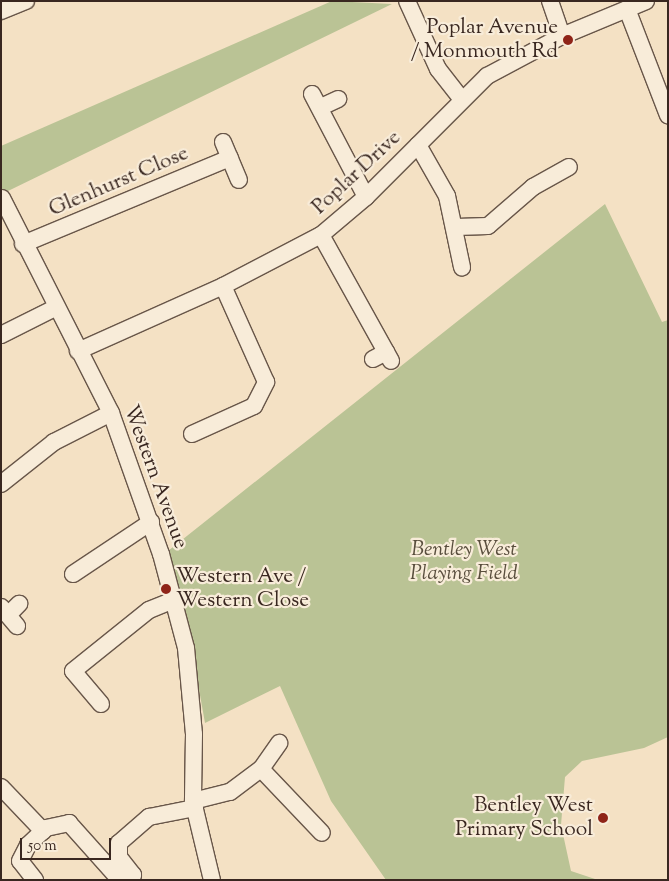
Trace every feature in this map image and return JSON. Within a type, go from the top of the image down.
[{"type":"street","points":[[1,11],[26,1]]},
{"type":"street","points":[[407,1],[438,69],[460,98]]},
{"type":"street","points":[[550,1],[562,36]]},
{"type":"street","name":"Poplar Drive","points":[[78,351],[224,286],[321,235],[366,197],[418,145],[460,98],[494,72],[562,36],[646,1]]},
{"type":"street","points":[[627,10],[668,115]]},
{"type":"street","points":[[338,99],[317,100],[366,197]]},
{"type":"street","points":[[222,142],[239,180]]},
{"type":"street","points":[[418,145],[437,174],[456,228],[462,267]]},
{"type":"street","name":"Glenhurst Close","points":[[23,244],[230,158]]},
{"type":"street","points":[[456,228],[488,226],[533,187],[569,168]]},
{"type":"street","name":"Western Avenue","points":[[2,198],[55,308],[111,413],[151,522],[186,648],[194,734],[194,804],[212,880]]},
{"type":"street","points":[[321,235],[384,357]]},
{"type":"street","points":[[192,434],[254,406],[266,382],[224,286]]},
{"type":"street","points":[[1,335],[55,308]]},
{"type":"street","points":[[1,484],[54,442],[111,413]]},
{"type":"street","points":[[73,574],[151,522]]},
{"type":"street","points":[[101,704],[73,672],[149,610],[174,600]]},
{"type":"street","points":[[126,880],[133,875],[119,856],[119,843],[149,817],[230,792],[261,769],[279,743]]},
{"type":"street","points":[[261,769],[322,833]]},
{"type":"street","points":[[1,787],[43,831]]},
{"type":"street","points":[[35,880],[20,861],[28,845],[43,831],[69,823],[120,880]]},
{"type":"green space","points":[[332,1],[392,4],[8,191],[1,199],[1,146]]},
{"type":"green space","name":"Bentley West Playing Field","points":[[605,204],[662,322],[668,320],[668,737],[644,748],[582,761],[565,777],[561,825],[571,871],[598,880],[386,880],[331,801],[280,686],[205,723],[184,606],[168,551]]},
{"type":"place","name":"Poplar Avenue / Monmouth Rd","points":[[568,40]]},
{"type":"place","name":"Western Ave / Western Close","points":[[166,589]]},
{"type":"place","name":"Bentley West Primary School","points":[[603,818]]}]
